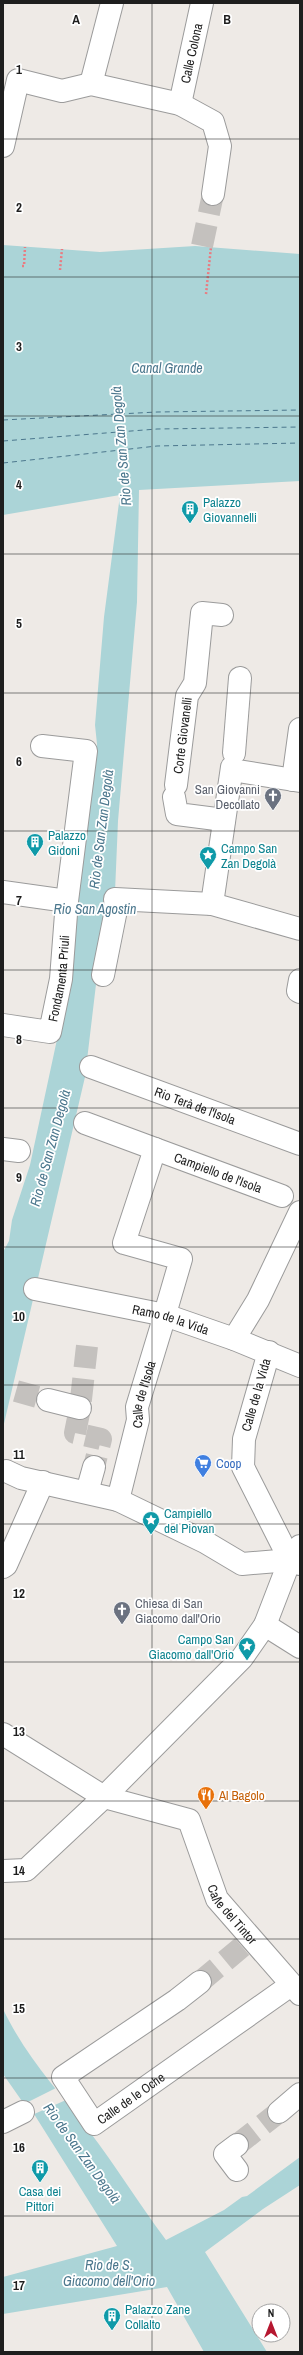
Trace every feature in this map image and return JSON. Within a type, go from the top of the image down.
[{"type":"street","points":[[91,84],[112,3]]},
{"type":"street","name":"Calle Colona","points":[[180,104],[202,3]]},
{"type":"street","points":[[3,146],[18,80],[62,91],[91,84],[180,104],[213,122],[220,146],[213,194]]},
{"type":"street","name":"Corte Giovanelli","points":[[222,615],[202,613],[195,683],[187,696],[175,791],[177,814],[224,820]]},
{"type":"street","points":[[212,904],[233,764],[240,678]]},
{"type":"street","points":[[233,764],[296,781],[300,729]]},
{"type":"street","name":"Fondamenta Priuli","points":[[3,1025],[50,1032],[61,979],[67,901],[86,751],[42,746]]},
{"type":"street","points":[[3,892],[67,901]]},
{"type":"street","points":[[103,975],[116,910],[115,900],[212,904],[300,929]]},
{"type":"street","points":[[300,980],[298,991],[300,992]]},
{"type":"street","name":"Rio Terà de l'Isola","points":[[91,1068],[300,1144]]},
{"type":"street","name":"Campiello de l'Isola","points":[[85,1124],[293,1202]]},
{"type":"street","name":"Calle de l'Isola","points":[[118,1500],[138,1420],[136,1407],[181,1259],[124,1243],[155,1149]]},
{"type":"street","points":[[234,1339],[258,1300],[293,1202]]},
{"type":"street","name":"Ramo de la Vida","points":[[35,1289],[166,1311],[300,1366]]},
{"type":"street","name":"Calle de la Vida","points":[[269,1352],[244,1439],[243,1467],[297,1557]]},
{"type":"street","points":[[48,1400],[80,1408]]},
{"type":"street","points":[[87,1492],[94,1467]]},
{"type":"street","points":[[6,1471],[21,1478],[118,1500],[205,1542],[242,1564],[297,1557]]},
{"type":"street","points":[[3,1567],[6,1565],[43,1482]]},
{"type":"street","points":[[3,1871],[26,1870],[104,1797],[242,1658],[265,1625],[297,1557]]},
{"type":"street","points":[[265,1625],[300,1646]]},
{"type":"street","points":[[3,1734],[104,1797]]},
{"type":"street","name":"Calle del Tintor","points":[[104,1797],[189,1820],[217,1899],[248,1943],[295,1990]]},
{"type":"street","name":"Calle de le Oche","points":[[200,1982],[178,2000],[63,2077],[94,2124],[295,1990]]},
{"type":"street","points":[[279,2112],[300,2094]]},
{"type":"street","points":[[3,2122],[22,2112]]},
{"type":"street","points":[[237,2145],[225,2154],[237,2170]]},
{"type":"path","points":[[22,266],[24,266],[25,247]]},
{"type":"path","points":[[206,294],[211,247]]},
{"type":"path","points":[[60,270],[62,249]]},
{"type":"water","name":"Canal Grande","points":[[3,245],[100,252],[195,246],[300,254],[300,481],[139,490],[137,602],[118,821],[115,892],[97,976],[85,1077],[3,1428],[3,1252],[9,1241],[12,1220],[30,1165],[70,979],[76,889],[97,744],[95,725],[104,617],[120,495],[3,515]]},
{"type":"water","points":[[3,2009],[32,2058],[99,2144],[166,2240],[224,2210],[242,2197],[247,2196],[300,2157],[300,2185],[263,2209],[205,2252],[251,2326],[251,2343],[261,2343],[267,2352],[204,2352],[167,2287],[3,2314],[3,2277],[117,2246],[34,2114],[24,2104],[3,2074]]},
{"type":"pier","points":[[56,2088],[66,2100],[32,2115],[22,2105]]},
{"type":"ferry route","points":[[3,420],[157,412],[300,410]]},
{"type":"ferry route","points":[[3,441],[157,429],[300,427]]},
{"type":"ferry route","points":[[3,463],[157,446],[300,443]]},
{"type":"tunnel","points":[[202,246],[213,194]]},
{"type":"tunnel","points":[[87,1346],[80,1408],[75,1433],[101,1439],[94,1467]]},
{"type":"tunnel","points":[[16,1391],[48,1400]]},
{"type":"tunnel","points":[[200,1982],[244,1945]]},
{"type":"tunnel","points":[[237,2145],[279,2112]]},
{"type":"place","name":"Palazzo Giovannelli","points":[[190,524]]},
{"type":"place","name":"San Giovanni Decollato","points":[[273,811]]},
{"type":"place","name":"Palazzo Gidoni","points":[[35,857]]},
{"type":"place","name":"Campo San Zan Degolà","points":[[208,870]]},
{"type":"place","name":"Coop","points":[[203,1478]]},
{"type":"place","name":"Campiello del Piovan","points":[[151,1535]]},
{"type":"place","name":"Chiesa di San Giacomo dall'Orio","points":[[122,1625]]},
{"type":"place","name":"Campo San Giacomo dall'Orio","points":[[247,1661]]},
{"type":"place","name":"Al Bagolo","points":[[206,1810]]},
{"type":"place","name":"Casa dei Pittori","points":[[40,2183]]},
{"type":"place","name":"Palazzo Zane Collalto","points":[[112,2331]]},
{"type":"water label","name":"Rio de San Zan Degolà","points":[[121,446]]},
{"type":"water label","name":"Rio de San Zan Degolà","points":[[101,829]]},
{"type":"water label","name":"Rio San Agostin","points":[[95,909]]},
{"type":"water label","name":"Rio de San Zan Degolà","points":[[50,1148]]},
{"type":"water label","name":"Rio de San Zan Degolà","points":[[82,2153]]},
{"type":"water label","name":"Rio de S. Giacomo dell'Orio","points":[[109,2274]]}]
